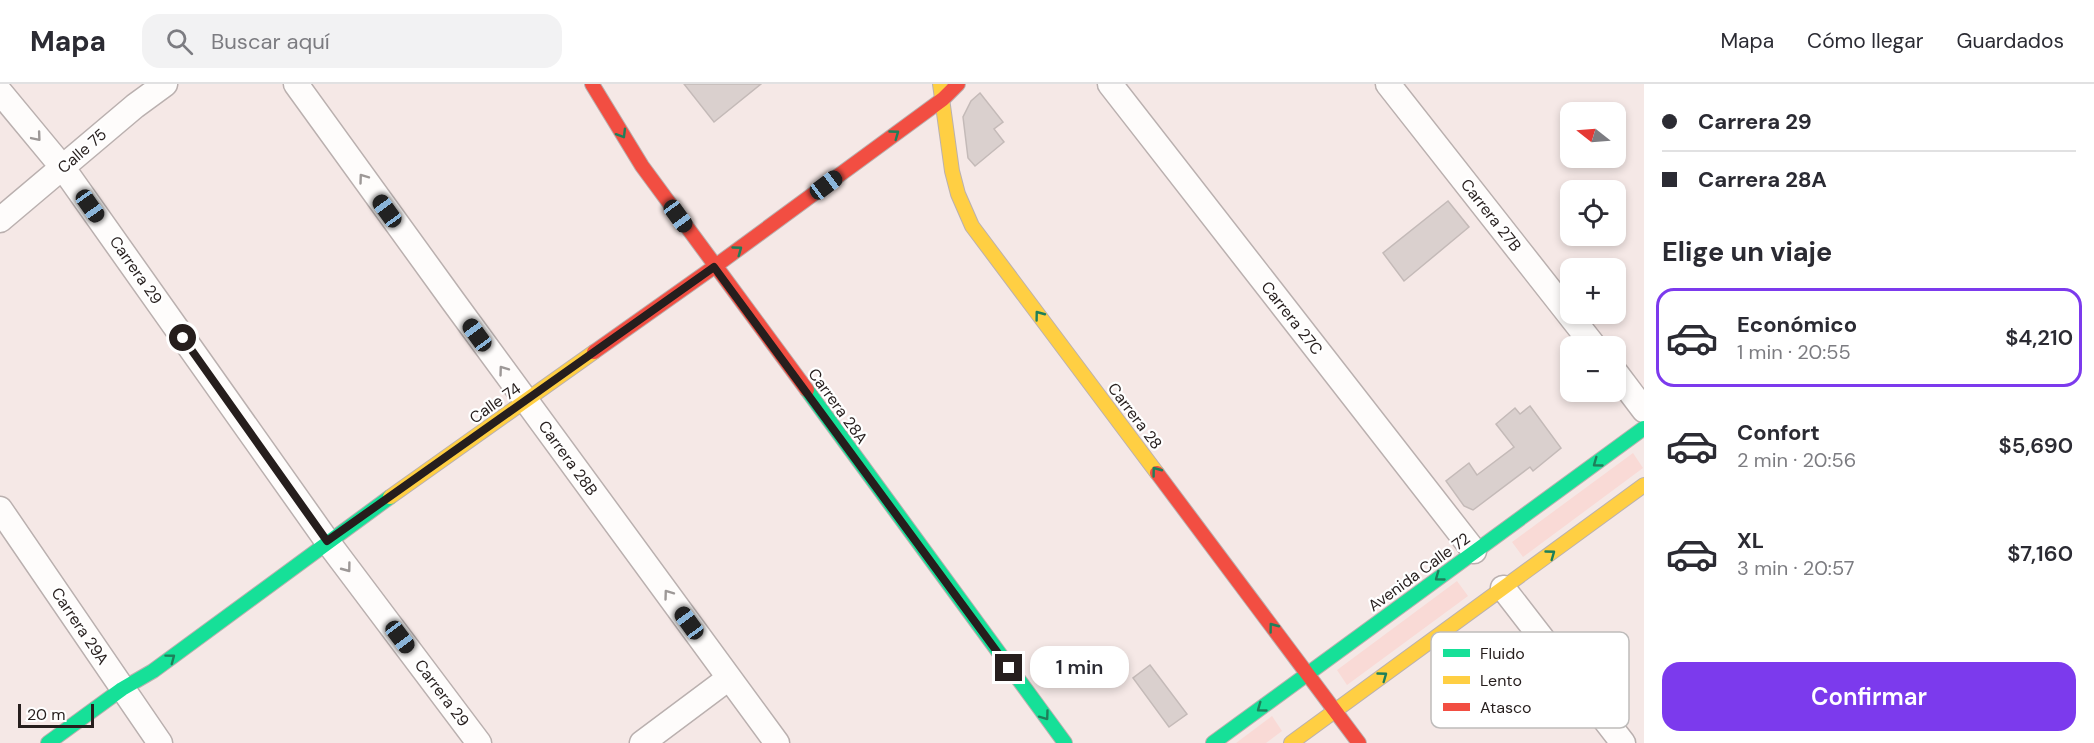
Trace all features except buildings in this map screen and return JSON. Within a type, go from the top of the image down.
[{"type":"street","name":"Calle 75","points":[[0,220],[135,106],[165,84]]},
{"type":"street","name":"Carrera 28B","points":[[296,84],[777,743]]},
{"type":"street","name":"Carrera 28A","points":[[591,84],[642,166],[714,267],[1065,743]]},
{"type":"street","name":"Carrera 28","points":[[940,84],[952,174],[959,200],[972,226],[1359,743]]},
{"type":"street","name":"Calle 74","points":[[48,743],[122,689],[153,671],[327,541],[714,267],[943,99],[958,84]]},
{"type":"street","name":"Carrera 27C","points":[[1110,84],[1474,551]]},
{"type":"street","name":"Carrera 27B","points":[[1401,89],[1586,336]]},
{"type":"street","name":"Carrera 29","points":[[0,92],[63,168],[327,541],[479,743]]},
{"type":"street","points":[[1626,387],[1644,410]]},
{"type":"street","name":"Avenida Calle 72","points":[[1214,743],[1644,428]]},
{"type":"street","points":[[1443,632],[1644,485]]},
{"type":"street","name":"Carrera 29A","points":[[0,509],[160,743]]},
{"type":"street","points":[[1503,588],[1537,632]]},
{"type":"street","points":[[1291,743],[1431,641]]},
{"type":"street","points":[[642,743],[729,678]]},
{"type":"street","points":[[1611,728],[1623,743]]},
{"type":"shaded area","points":[[1633,453],[1643,468],[1523,557],[1512,542]]},
{"type":"shaded area","points":[[1457,581],[1468,596],[1347,685],[1337,670]]},
{"type":"shaded area","points":[[1272,716],[1282,731],[1266,743],[1236,743]]},
{"type":"traffic: fast","points":[[807,390],[1065,743]]},
{"type":"traffic: fast","points":[[1213,743],[1644,428]]},
{"type":"traffic: fast","points":[[48,743],[122,689],[153,671],[390,497]]},
{"type":"traffic: slow","points":[[940,84],[952,171],[958,194],[972,226],[1157,473]]},
{"type":"traffic: slow","points":[[390,497],[594,352]]},
{"type":"traffic: slow","points":[[1443,632],[1644,485]]},
{"type":"traffic: slow","points":[[1291,743],[1431,641]]},
{"type":"traffic: jam","points":[[592,84],[642,166],[807,390]]},
{"type":"traffic: jam","points":[[594,352],[943,99],[958,84]]},
{"type":"traffic: jam","points":[[1157,473],[1359,743]]},
{"type":"route","points":[[183,338],[327,541],[714,267],[1009,668]]}]
